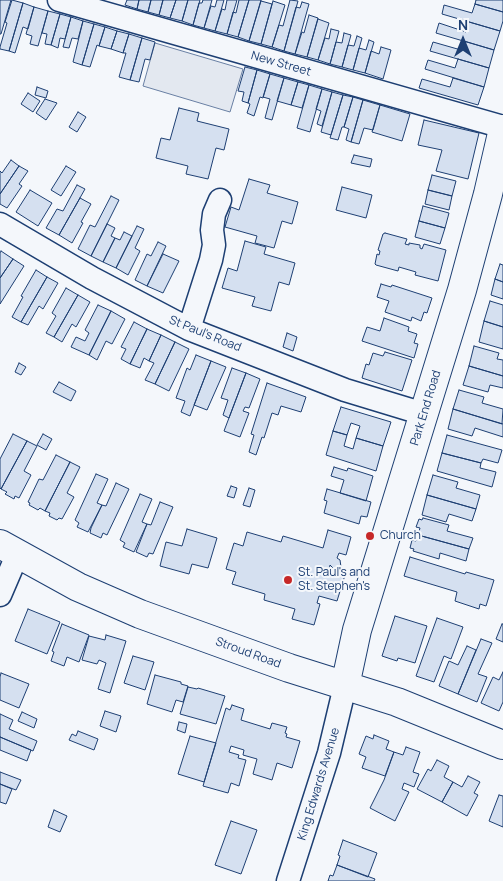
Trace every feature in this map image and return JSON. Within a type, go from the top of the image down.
[{"type":"main road","name":"Park End Road","points":[[345,686],[358,630],[466,274],[488,194],[503,128]]},
{"type":"main road","name":"Stroud Road","points":[[9,548],[78,587],[140,614],[289,668],[397,702],[503,745]]},
{"type":"street","name":"New Street","points":[[59,0],[503,128]]},
{"type":"street","points":[[189,329],[214,245],[212,230],[214,214],[220,200]]},
{"type":"street","name":"St Paul's Road","points":[[0,224],[92,278],[189,329],[345,390],[424,414]]},
{"type":"street","points":[[0,595],[9,548]]},
{"type":"street","name":"King Edwards Avenue","points":[[288,881],[329,753],[345,686]]},
{"type":"shaded area","points":[[155,43],[243,69],[230,112],[143,86]]},
{"type":"building","points":[[0,0],[11,0],[1,34],[0,34]]},
{"type":"building","points":[[12,0],[23,3],[9,51],[0,49],[0,47]]},
{"type":"building","points":[[127,0],[139,0],[137,9],[125,5]]},
{"type":"building","points":[[139,0],[151,0],[148,12],[137,9]]},
{"type":"building","points":[[151,0],[163,0],[159,15],[148,12]]},
{"type":"building","points":[[163,0],[176,0],[170,18],[159,15]]},
{"type":"building","points":[[176,0],[188,0],[182,21],[170,18]]},
{"type":"building","points":[[188,0],[200,0],[193,25],[182,21]]},
{"type":"building","points":[[203,0],[212,0],[204,28],[193,25],[199,3],[202,3]]},
{"type":"building","points":[[217,0],[224,0],[215,31],[204,28],[211,6],[215,7]]},
{"type":"building","points":[[227,0],[237,0],[227,34],[215,31],[222,9],[225,10]]},
{"type":"building","points":[[239,0],[249,0],[238,37],[227,34],[233,12],[236,13]]},
{"type":"building","points":[[249,0],[261,0],[249,41],[238,37]]},
{"type":"building","points":[[290,0],[298,1],[284,51],[272,47],[279,25],[283,26]]},
{"type":"building","points":[[476,0],[503,0],[503,12],[475,4]]},
{"type":"building","points":[[261,1],[272,4],[261,44],[249,41]]},
{"type":"building","points":[[273,1],[285,5],[272,47],[261,44]]},
{"type":"building","points":[[302,2],[309,4],[295,54],[284,51],[296,7],[300,8]]},
{"type":"building","points":[[23,3],[34,7],[28,29],[23,27],[15,53],[9,51]]},
{"type":"building","points":[[475,4],[503,12],[500,31],[442,14],[444,5],[472,13]]},
{"type":"building","points":[[34,7],[48,11],[38,46],[30,44],[32,36],[26,34]]},
{"type":"building","points":[[48,11],[60,14],[51,45],[45,44],[47,34],[42,33]]},
{"type":"building","points":[[60,14],[71,17],[65,39],[60,38],[58,48],[51,45]]},
{"type":"building","points":[[309,15],[318,18],[307,57],[295,54]]},
{"type":"building","points":[[71,17],[83,21],[78,39],[72,38],[69,48],[63,47]]},
{"type":"building","points":[[318,19],[329,23],[318,60],[307,57]]},
{"type":"building","points":[[83,21],[94,24],[82,65],[73,62]]},
{"type":"building","points":[[469,22],[500,31],[494,50],[436,33],[439,23],[466,32]]},
{"type":"building","points":[[94,24],[105,27],[90,67],[82,65]]},
{"type":"building","points":[[105,27],[117,31],[111,49],[99,46]]},
{"type":"building","points":[[331,29],[339,31],[330,64],[318,60],[325,38],[329,39]]},
{"type":"building","points":[[117,31],[129,34],[123,53],[111,49]]},
{"type":"building","points":[[344,33],[351,35],[342,67],[330,64],[336,42],[342,43]]},
{"type":"building","points":[[129,34],[142,38],[130,80],[119,77],[126,53],[123,53]]},
{"type":"building","points":[[357,36],[362,38],[353,70],[342,67],[348,45],[354,46]]},
{"type":"building","points":[[142,38],[155,42],[150,60],[145,59],[139,82],[130,80]]},
{"type":"building","points":[[369,40],[374,42],[365,73],[353,70],[359,48],[366,50]]},
{"type":"building","points":[[464,41],[494,50],[489,68],[430,51],[433,42],[461,50]]},
{"type":"building","points":[[381,47],[391,50],[383,79],[365,73],[371,51],[379,54]]},
{"type":"building","points":[[458,59],[489,68],[484,87],[425,69],[428,60],[455,68]]},
{"type":"building","points":[[245,67],[257,70],[248,103],[242,101],[244,92],[238,91]]},
{"type":"building","points":[[257,70],[270,74],[263,98],[260,97],[254,116],[247,113]]},
{"type":"building","points":[[270,74],[284,78],[272,120],[265,118],[270,99],[263,97]]},
{"type":"building","points":[[284,78],[298,82],[291,105],[277,101]]},
{"type":"building","points":[[453,78],[484,87],[478,105],[419,88],[422,79],[450,87]]},
{"type":"building","points":[[298,82],[309,85],[302,108],[291,105]]},
{"type":"building","points":[[309,85],[322,89],[310,132],[297,128]]},
{"type":"building","points":[[37,87],[48,91],[46,98],[35,95]]},
{"type":"building","points":[[322,89],[332,92],[322,126],[317,124],[321,111],[316,109]]},
{"type":"building","points":[[332,92],[343,95],[331,135],[321,132]]},
{"type":"building","points":[[28,93],[40,101],[33,112],[21,104]]},
{"type":"building","points":[[343,95],[353,97],[338,140],[330,138]]},
{"type":"building","points":[[353,97],[363,100],[351,142],[346,140],[349,129],[344,127]]},
{"type":"building","points":[[45,99],[57,103],[46,120],[36,113]]},
{"type":"building","points":[[363,100],[380,105],[373,130],[364,128],[359,144],[351,142]]},
{"type":"building","points":[[380,105],[410,114],[402,141],[372,132]]},
{"type":"building","points":[[179,108],[199,113],[197,121],[229,129],[224,150],[216,148],[208,179],[186,174],[188,166],[156,158],[161,138],[170,140]]},
{"type":"building","points":[[78,112],[86,117],[77,132],[69,127]]},
{"type":"building","points":[[424,120],[479,133],[468,179],[436,171],[442,150],[418,145]]},
{"type":"building","points":[[354,155],[372,159],[370,167],[351,163]]},
{"type":"building","points":[[11,160],[19,166],[0,194],[0,171],[2,173]]},
{"type":"building","points":[[19,166],[28,171],[19,184],[22,186],[7,208],[0,204],[0,194]]},
{"type":"building","points":[[66,166],[76,172],[61,196],[51,190]]},
{"type":"building","points":[[432,175],[456,181],[452,196],[428,190]]},
{"type":"building","points":[[249,179],[270,185],[267,193],[298,202],[292,224],[282,221],[274,248],[255,243],[257,236],[225,227],[231,207],[239,210]]},
{"type":"building","points":[[77,185],[85,189],[59,235],[46,228],[57,209],[63,211]]},
{"type":"building","points":[[342,187],[372,195],[366,218],[336,210]]},
{"type":"building","points":[[30,190],[52,203],[38,226],[16,212]]},
{"type":"building","points":[[428,190],[452,196],[449,210],[425,204]]},
{"type":"building","points":[[111,196],[119,200],[91,256],[78,249],[90,225],[95,227]]},
{"type":"building","points":[[80,198],[91,204],[72,243],[59,235]]},
{"type":"building","points":[[423,206],[449,213],[445,228],[419,221]]},
{"type":"building","points":[[419,221],[445,228],[440,244],[415,237]]},
{"type":"building","points":[[107,224],[115,228],[111,236],[115,238],[103,262],[91,256]]},
{"type":"building","points":[[137,226],[144,229],[135,248],[140,251],[128,275],[116,268]]},
{"type":"building","points":[[124,232],[132,236],[116,268],[103,262],[115,238],[120,240]]},
{"type":"building","points":[[385,233],[407,239],[405,244],[420,245],[422,249],[424,244],[446,250],[438,281],[415,275],[416,272],[399,267],[398,271],[376,265],[377,254],[379,255],[380,251],[378,250]]},
{"type":"building","points":[[245,241],[266,247],[264,254],[295,263],[289,285],[279,282],[271,311],[252,306],[255,297],[222,288],[228,268],[237,271]]},
{"type":"building","points":[[158,242],[166,246],[147,286],[135,280],[147,254],[151,256]]},
{"type":"building","points":[[1,251],[13,259],[0,278],[0,253]]},
{"type":"building","points":[[163,254],[179,261],[163,293],[147,286]]},
{"type":"building","points":[[13,259],[24,266],[0,304],[0,278]]},
{"type":"building","points":[[500,264],[503,265],[503,282],[495,279]]},
{"type":"building","points":[[36,270],[47,277],[21,322],[12,317],[23,297],[21,296]]},
{"type":"building","points":[[47,277],[58,283],[43,309],[39,306],[28,325],[21,322]]},
{"type":"building","points":[[495,279],[503,282],[503,299],[491,295]]},
{"type":"building","points":[[381,284],[391,287],[392,285],[432,298],[427,313],[424,312],[421,321],[412,317],[411,321],[385,312],[389,301],[377,297]]},
{"type":"building","points":[[66,288],[78,295],[54,337],[46,333],[56,316],[52,313]]},
{"type":"building","points":[[78,295],[90,302],[76,327],[72,324],[62,342],[54,337]]},
{"type":"building","points":[[490,301],[503,305],[503,327],[484,321]]},
{"type":"building","points":[[98,305],[111,311],[89,355],[71,347],[76,337],[85,341],[89,333],[85,330]]},
{"type":"building","points":[[111,311],[125,319],[112,344],[106,341],[97,360],[89,355]]},
{"type":"building","points":[[384,318],[409,327],[408,331],[417,334],[414,343],[418,344],[414,358],[362,341],[367,327],[380,331]]},
{"type":"building","points":[[484,321],[503,327],[503,349],[479,342]]},
{"type":"building","points":[[134,322],[147,329],[130,364],[121,359],[126,349],[121,347]]},
{"type":"building","points":[[147,329],[161,335],[149,361],[144,358],[140,368],[130,364]]},
{"type":"building","points":[[287,333],[297,337],[293,351],[283,347]]},
{"type":"building","points":[[161,335],[175,342],[155,384],[145,380],[154,363],[149,361]]},
{"type":"building","points":[[175,342],[189,349],[169,391],[155,384]]},
{"type":"building","points":[[474,346],[499,353],[497,359],[503,360],[503,376],[469,366]]},
{"type":"building","points":[[385,352],[412,360],[402,391],[362,378],[366,364],[369,365],[373,353],[383,356]]},
{"type":"building","points":[[196,355],[211,361],[190,416],[181,412],[185,401],[176,398],[187,368],[190,370]]},
{"type":"building","points":[[211,361],[226,367],[207,410],[194,405]]},
{"type":"building","points":[[19,363],[26,367],[21,375],[15,372]]},
{"type":"building","points":[[469,366],[503,376],[503,388],[490,385],[488,392],[463,385]]},
{"type":"building","points":[[232,368],[246,373],[229,418],[223,415],[228,400],[221,398]]},
{"type":"building","points":[[246,373],[260,379],[249,408],[245,407],[243,411],[249,413],[240,437],[224,431]]},
{"type":"building","points":[[59,382],[76,391],[71,401],[53,392]]},
{"type":"building","points":[[267,383],[306,397],[301,412],[281,406],[278,415],[272,413],[256,455],[249,452],[254,435],[251,434]]},
{"type":"building","points":[[459,390],[484,397],[482,403],[503,409],[502,424],[453,409]]},
{"type":"building","points":[[341,407],[391,422],[383,446],[356,438],[360,426],[351,423],[347,435],[333,431]]},
{"type":"building","points":[[453,409],[503,424],[503,437],[475,428],[472,436],[448,429]]},
{"type":"building","points":[[333,431],[347,435],[344,446],[353,449],[356,438],[383,446],[376,471],[326,455]]},
{"type":"building","points":[[13,434],[27,441],[1,489],[0,459]]},
{"type":"building","points":[[43,434],[52,439],[46,450],[37,445]]},
{"type":"building","points":[[447,435],[502,450],[498,463],[483,459],[481,463],[442,453]]},
{"type":"building","points":[[27,441],[37,446],[24,471],[31,475],[19,498],[15,496],[14,499],[5,494],[7,492],[1,489]]},
{"type":"building","points":[[442,453],[481,463],[480,468],[496,472],[492,487],[437,471]]},
{"type":"building","points":[[56,455],[70,462],[45,511],[40,508],[38,510],[29,505],[30,503],[28,502],[39,479],[43,480]]},
{"type":"building","points":[[70,462],[80,467],[67,493],[74,497],[62,519],[59,518],[57,520],[49,516],[50,513],[45,511]]},
{"type":"building","points":[[334,467],[347,471],[348,468],[373,476],[366,501],[340,493],[344,480],[331,476]]},
{"type":"building","points":[[96,474],[108,479],[97,503],[102,505],[88,532],[77,527],[79,523],[75,520]]},
{"type":"building","points":[[433,475],[458,482],[456,488],[480,495],[476,509],[427,495]]},
{"type":"building","points":[[116,483],[129,489],[107,535],[103,533],[101,538],[90,533],[91,528],[102,505],[106,506]]},
{"type":"building","points":[[231,486],[237,488],[234,498],[227,496]]},
{"type":"building","points":[[249,488],[255,490],[250,507],[243,505]]},
{"type":"building","points":[[327,489],[371,502],[367,517],[361,516],[359,524],[324,513],[327,501],[324,500]]},
{"type":"building","points":[[140,494],[152,499],[142,522],[147,524],[134,552],[123,547],[125,543],[120,540]]},
{"type":"building","points":[[427,495],[476,509],[472,521],[449,514],[446,522],[422,515]]},
{"type":"building","points":[[160,502],[173,507],[153,554],[149,553],[147,557],[136,552],[147,524],[151,525]]},
{"type":"building","points":[[423,518],[449,525],[447,531],[473,538],[469,549],[418,535],[420,528],[416,527],[419,519],[422,520]]},
{"type":"building","points":[[187,529],[217,538],[208,568],[192,564],[189,574],[160,566],[166,542],[182,546]]},
{"type":"building","name":"St. Paul's and St. Stephen's","points":[[328,530],[351,537],[346,555],[339,553],[337,558],[340,560],[341,567],[335,570],[330,565],[329,570],[345,575],[337,601],[319,596],[317,603],[320,604],[314,625],[292,619],[295,609],[264,600],[265,594],[232,584],[236,572],[226,569],[234,543],[243,546],[247,532],[281,542],[283,536],[323,548]]},
{"type":"building","points":[[418,535],[469,549],[466,561],[440,553],[439,559],[413,551],[414,549],[410,548],[412,540],[416,541]]},
{"type":"building","points":[[410,557],[465,574],[466,572],[494,580],[486,606],[480,604],[479,609],[455,601],[457,592],[404,576]]},
{"type":"building","points":[[28,609],[60,622],[47,654],[15,641]]},
{"type":"building","points":[[395,616],[427,626],[415,663],[398,658],[397,661],[382,656]]},
{"type":"building","points":[[437,618],[463,627],[451,659],[444,656],[434,682],[416,676]]},
{"type":"building","points":[[62,624],[89,635],[79,662],[67,657],[64,666],[51,661],[54,652],[52,651]]},
{"type":"building","points":[[503,624],[503,642],[496,639]]},
{"type":"building","points":[[106,635],[126,641],[110,693],[98,689],[106,663],[99,660],[97,664],[82,660],[89,636],[105,640]]},
{"type":"building","points":[[481,639],[492,643],[478,674],[487,677],[477,702],[458,694]]},
{"type":"building","points":[[467,646],[476,650],[458,694],[439,686],[449,661],[458,665]]},
{"type":"building","points":[[133,656],[154,662],[145,690],[124,683]]},
{"type":"building","points":[[503,672],[503,702],[499,711],[481,703],[493,677],[499,680]]},
{"type":"building","points":[[1,673],[29,684],[19,708],[0,700]]},
{"type":"building","points":[[155,675],[181,682],[181,684],[188,686],[183,702],[176,700],[172,712],[147,704]]},
{"type":"building","points":[[188,687],[225,696],[216,724],[180,714]]},
{"type":"building","points":[[232,705],[244,709],[241,720],[270,729],[272,723],[287,727],[286,737],[300,741],[292,768],[277,763],[272,780],[253,774],[257,759],[243,755],[244,750],[231,746],[229,752],[239,755],[238,758],[246,760],[239,786],[231,783],[228,793],[203,786],[226,708],[230,710]]},
{"type":"building","points":[[105,711],[121,716],[116,732],[100,726]]},
{"type":"building","points":[[22,712],[37,719],[34,728],[18,721]]},
{"type":"building","points":[[0,714],[13,720],[9,729],[37,741],[33,751],[0,737]]},
{"type":"building","points":[[179,722],[187,724],[185,733],[177,730]]},
{"type":"building","points":[[78,731],[98,739],[94,750],[69,740],[72,734],[76,736]]},
{"type":"building","points":[[374,735],[389,741],[386,749],[394,752],[385,776],[362,768],[366,757],[359,754],[366,736],[373,739]]},
{"type":"building","points":[[190,736],[216,743],[204,782],[178,774]]},
{"type":"building","points":[[0,737],[31,750],[27,761],[0,750]]},
{"type":"building","points":[[406,747],[420,752],[413,772],[419,774],[414,787],[404,783],[402,789],[409,792],[395,821],[370,808],[384,780],[394,752],[403,755]]},
{"type":"building","points":[[437,760],[449,766],[444,777],[453,782],[442,802],[417,789],[428,769],[431,771]]},
{"type":"building","points":[[0,772],[21,780],[16,790],[0,784]]},
{"type":"building","points":[[468,776],[480,782],[474,793],[478,795],[467,816],[442,802],[453,782],[462,787]]},
{"type":"building","points":[[0,784],[12,789],[6,804],[0,802]]},
{"type":"building","points":[[499,795],[503,796],[503,827],[489,821]]},
{"type":"building","points":[[54,810],[67,816],[60,832],[48,827]]},
{"type":"building","points":[[231,821],[257,830],[241,874],[215,865]]},
{"type":"building","points":[[343,840],[377,853],[368,877],[337,865]]},
{"type":"building","points":[[337,865],[375,879],[374,881],[328,881],[330,875],[333,876]]},
{"type":"place","name":"Church","points":[[370,536]]},
{"type":"place","name":"St. Paul's and St. Stephen's","points":[[288,580]]}]
